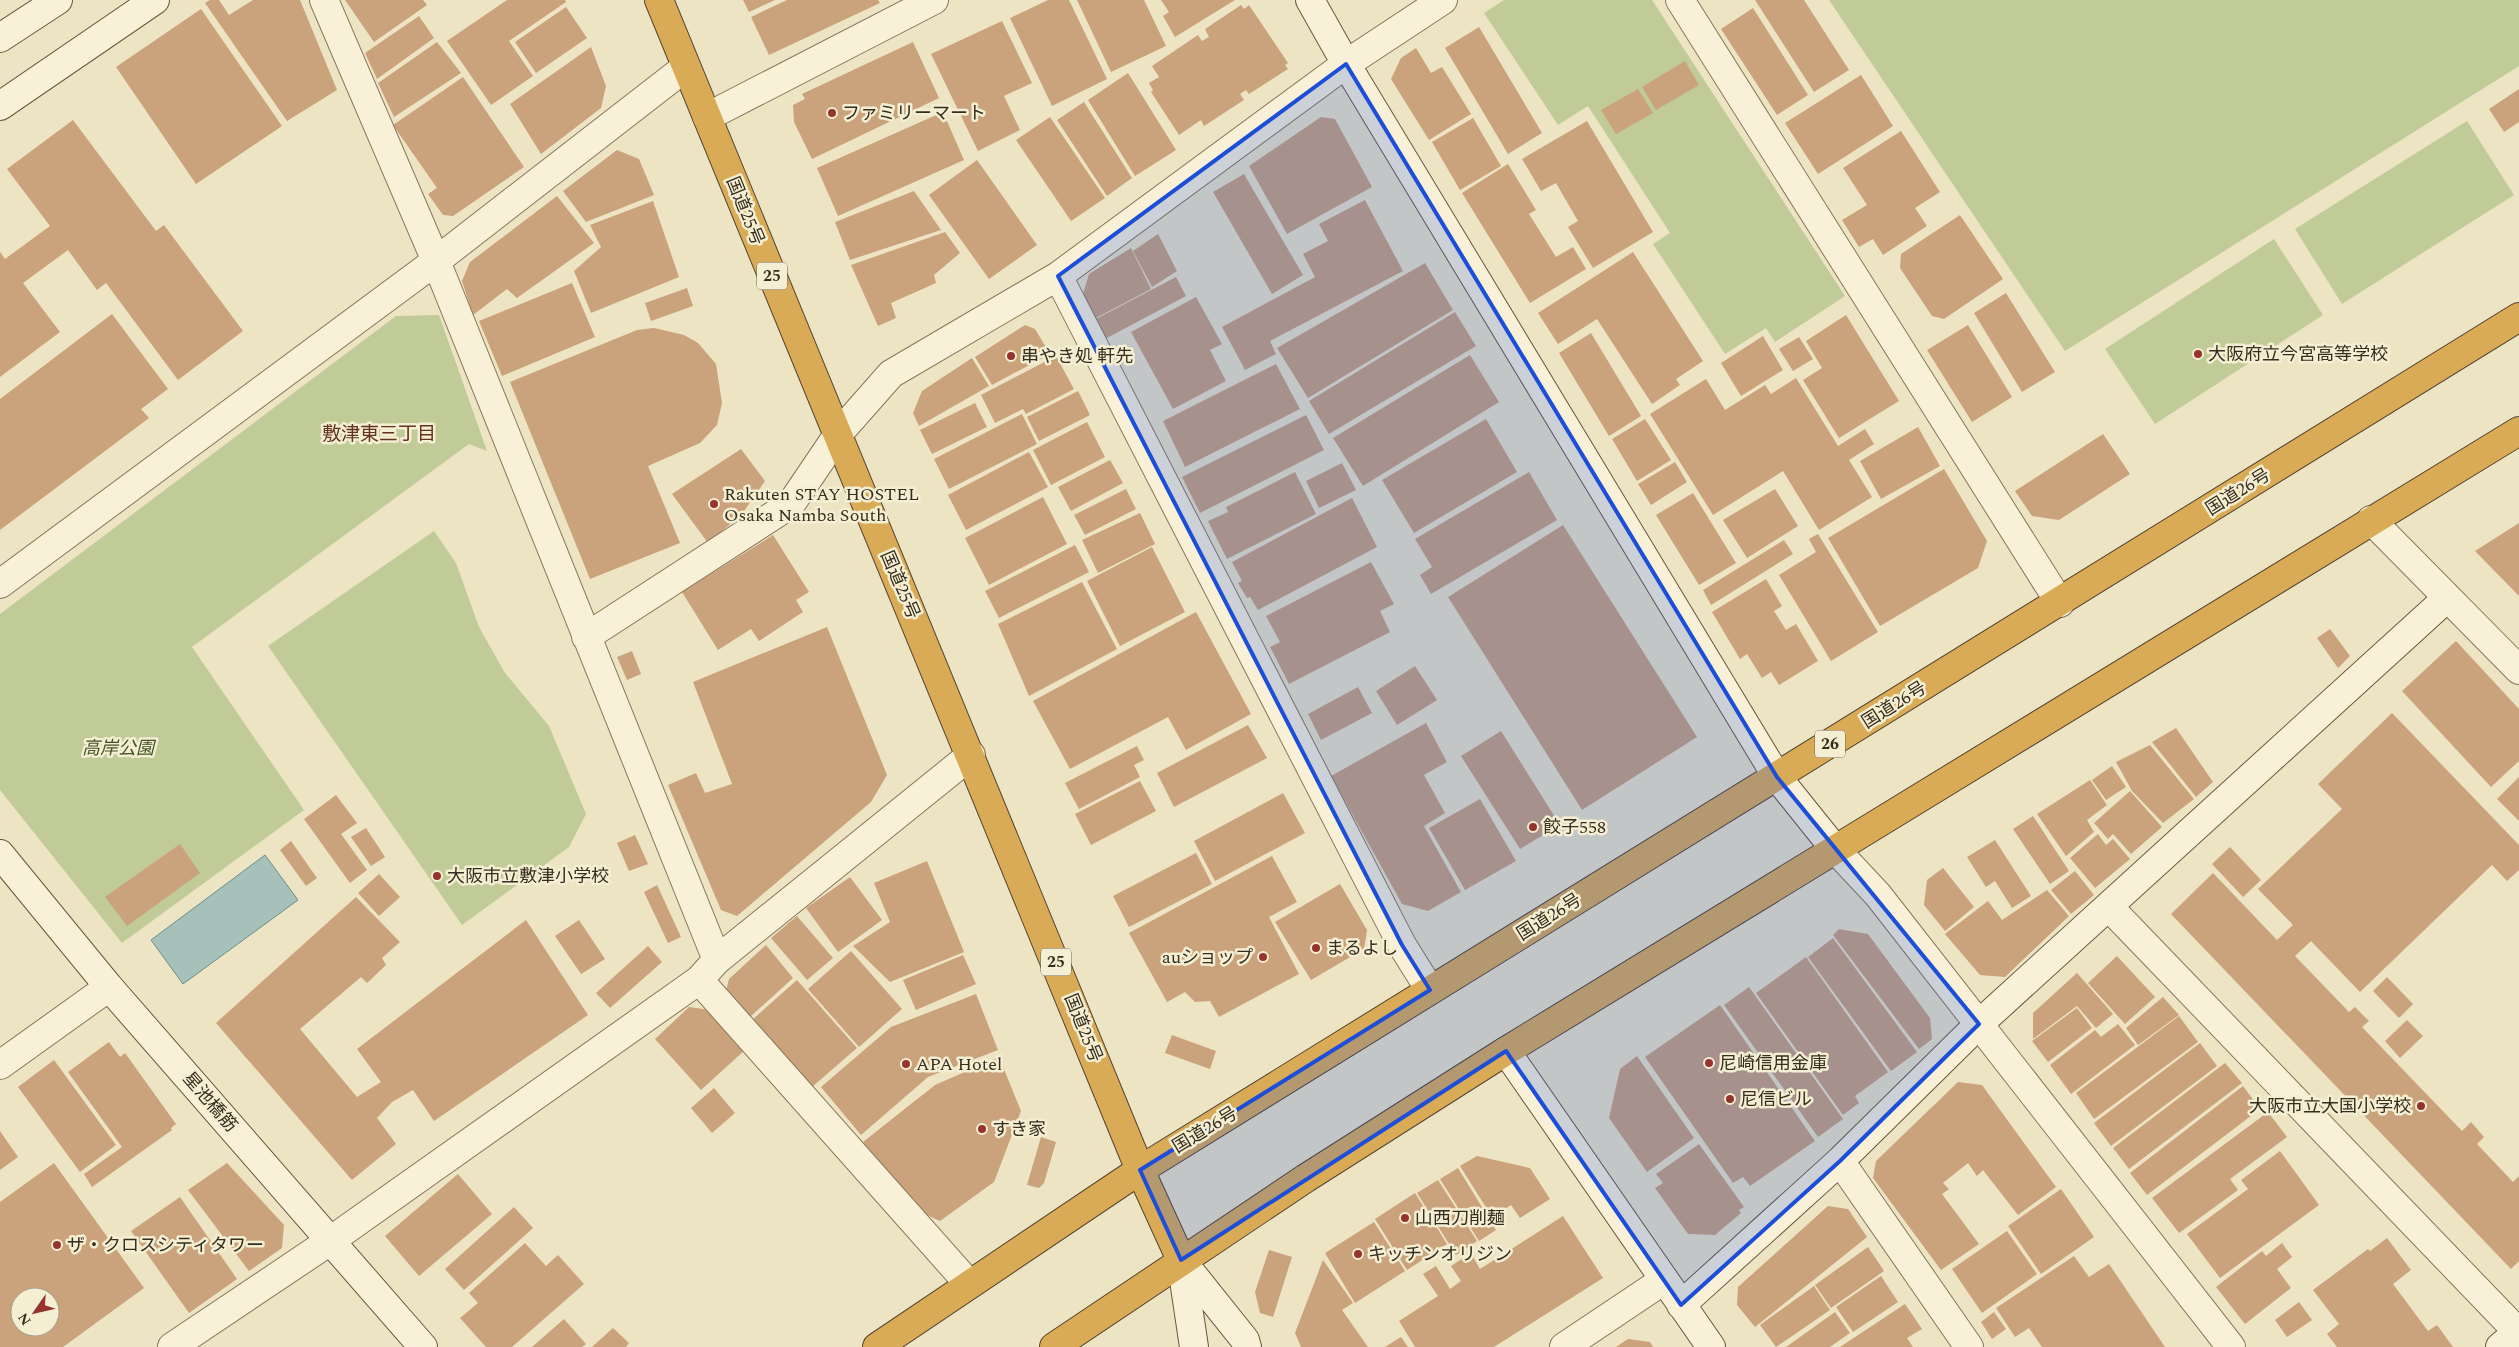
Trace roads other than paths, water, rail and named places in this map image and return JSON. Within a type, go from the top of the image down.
[{"type":"highway","name":"国道25号","points":[[659,0],[839,433],[1140,1170],[1181,1260]]},
{"type":"highway","name":"国道26号","points":[[1140,1170],[2060,603],[2519,317]]},
{"type":"highway","points":[[1054,1347],[1181,1260],[1506,1051],[1834,848],[2519,431]]},
{"type":"highway","points":[[877,1347],[1140,1170]]},
{"type":"street","points":[[0,38],[58,0]]},
{"type":"street","points":[[0,106],[155,0]]},
{"type":"street","points":[[324,0],[436,261],[586,638],[708,970],[969,1284]]},
{"type":"street","points":[[707,118],[934,0]]},
{"type":"street","points":[[1310,0],[1346,64],[1777,776],[1834,848],[1878,895],[2231,1347]]},
{"type":"street","points":[[586,638],[791,504],[839,433],[891,374],[1058,276],[1346,64],[1443,0]]},
{"type":"street","points":[[1680,0],[2060,603]]},
{"type":"street","points":[[0,584],[436,261],[686,67]]},
{"type":"street","points":[[1058,276],[1402,945],[1430,990]]},
{"type":"street","points":[[2371,520],[2519,670]]},
{"type":"street","points":[[1681,1305],[1840,1161],[1979,1024],[2447,598]]},
{"type":"street","points":[[172,1347],[330,1241],[708,970],[971,755]]},
{"type":"street","name":"星池橋筋","points":[[0,854],[110,987],[423,1347]]},
{"type":"street","points":[[2109,907],[2514,1336]]},
{"type":"street","points":[[0,1065],[110,987]]},
{"type":"street","points":[[1506,1051],[1711,1347]]},
{"type":"street","points":[[1840,1161],[1969,1347]]},
{"type":"street","points":[[1181,1260],[1194,1347]]},
{"type":"street","points":[[1181,1260],[1245,1340],[1247,1347]]},
{"type":"street","points":[[1564,1347],[1664,1280]]},
{"type":"water","points":[[265,855],[298,900],[183,984],[151,940]]},
{"type":"place","name":"ファミリーマート","points":[[832,113]]},
{"type":"place","name":"大阪府立今宮高等学校","points":[[2198,354]]},
{"type":"place","name":"串やき処 軒先","points":[[1011,356]]},
{"type":"place","name":"Rakuten STAY HOSTEL Osaka Namba South","points":[[714,504]]},
{"type":"place","name":"餃子558","points":[[1533,827]]},
{"type":"place","name":"大阪市立敷津小学校","points":[[437,876]]},
{"type":"place","name":"まるよし","points":[[1316,948]]},
{"type":"place","name":"auショップ","points":[[1263,957]]},
{"type":"place","name":"尼崎信用金庫","points":[[1709,1063]]},
{"type":"place","name":"APA Hotel","points":[[906,1064]]},
{"type":"place","name":"尼信ビル","points":[[1730,1099]]},
{"type":"place","name":"大阪市立大国小学校","points":[[2421,1106]]},
{"type":"place","name":"すき家","points":[[982,1129]]},
{"type":"place","name":"山西刀削麺","points":[[1405,1218]]},
{"type":"place","name":"ザ・クロスシティタワー","points":[[57,1245]]},
{"type":"place","name":"キッチンオリジン","points":[[1358,1254]]},
{"type":"district","name":"敷津東三丁目","points":[[379,434]]},
{"type":"park label","name":"高岸公園","points":[[118,748]]}]
